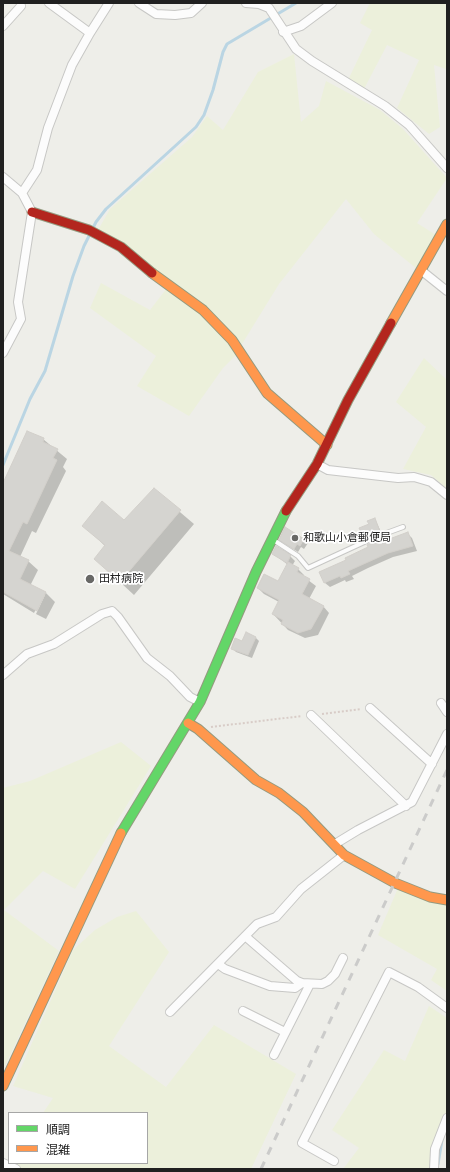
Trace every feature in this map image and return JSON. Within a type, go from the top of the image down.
[{"type":"street","points":[[49,3],[90,32]]},
{"type":"street","points":[[22,193],[37,170],[50,121],[72,65],[90,32],[109,3]]},
{"type":"street","points":[[139,3],[156,14],[175,15],[191,13],[202,3]]},
{"type":"street","points":[[246,3],[259,4],[270,10],[281,29],[296,49],[312,62],[385,106],[409,125],[447,168]]},
{"type":"street","points":[[270,10],[276,3]]},
{"type":"street","points":[[281,29],[301,26],[332,3]]},
{"type":"street","points":[[3,26],[20,4]]},
{"type":"street","points":[[3,176],[22,193],[32,212],[18,302],[21,319],[3,353]]},
{"type":"street","points":[[32,212],[89,230],[121,247],[148,270],[203,310],[232,340],[267,394],[327,445]]},
{"type":"street","points":[[3,1086],[123,830],[200,702],[283,516],[317,464],[348,400],[379,342],[422,271],[447,224]]},
{"type":"street","points":[[422,271],[447,291]]},
{"type":"street","points":[[317,464],[328,470],[398,478],[414,477],[431,482],[447,496]]},
{"type":"street","points":[[3,675],[27,654],[54,644],[102,614],[112,611],[118,617],[147,658],[170,676],[190,698],[200,702]]},
{"type":"street","points":[[441,703],[447,712]]},
{"type":"street","points":[[370,708],[432,764]]},
{"type":"street","points":[[310,715],[406,806]]},
{"type":"street","points":[[188,723],[198,729],[256,780],[280,793],[304,812],[344,855],[394,883],[430,897],[447,900]]},
{"type":"street","points":[[335,844],[358,830],[412,802],[447,734]]},
{"type":"street","points":[[170,1012],[260,922],[276,917],[301,889],[344,855]]},
{"type":"street","points":[[245,936],[306,984]]},
{"type":"street","points":[[218,964],[225,969],[270,986],[295,988],[306,984],[322,984],[328,982],[335,974],[343,958]]},
{"type":"street","points":[[334,1161],[302,1143],[389,972],[418,987],[447,1008]]},
{"type":"street","points":[[274,1055],[306,984]]},
{"type":"street","points":[[243,1011],[285,1032]]},
{"type":"street","points":[[434,1169],[435,1149],[447,1118]]},
{"type":"street","points":[[3,1163],[16,1169]]},
{"type":"lane","points":[[272,539],[298,556],[308,568],[373,538],[403,527]]},
{"type":"path","points":[[198,729],[370,708]]},
{"type":"green space","points":[[370,3],[447,3],[447,66],[446,69],[434,65],[440,127],[429,134],[397,108],[419,60],[387,45],[364,89],[348,80],[372,30],[360,23]]},
{"type":"green space","points":[[294,54],[301,122],[319,106],[326,81],[380,110],[403,129],[447,178],[417,223],[436,235],[417,269],[374,234],[346,199],[279,284],[242,344],[207,310],[98,230],[110,209],[192,137],[207,116],[223,130],[258,72]]},
{"type":"green space","points":[[101,283],[150,310],[167,288],[192,305],[238,353],[223,368],[189,416],[137,386],[156,356],[90,308]]},
{"type":"green space","points":[[424,358],[447,380],[447,489],[431,475],[403,469],[426,427],[396,402]]},
{"type":"green space","points":[[121,742],[151,766],[75,889],[43,871],[4,910],[59,951],[3,1070],[3,788],[30,781]]},
{"type":"green space","points":[[398,888],[447,905],[447,991],[431,980],[437,969],[378,935]]},
{"type":"green space","points":[[136,911],[169,952],[109,1046],[166,1087],[214,1025],[296,1074],[251,1169],[22,1169],[12,1164],[148,1164],[148,1112],[44,1112],[53,1098],[13,1086],[73,950],[95,930],[117,917]]},
{"type":"green space","points":[[429,1006],[447,1018],[447,1111],[432,1147],[431,1169],[343,1169],[359,1148],[332,1130],[384,1050],[405,1061]]},
{"type":"building","points":[[27,431],[44,438],[43,442],[58,449],[53,458],[57,460],[27,524],[23,522],[9,551],[29,560],[20,579],[46,592],[37,611],[3,592],[3,483]]},
{"type":"building","points":[[154,488],[181,510],[120,582],[94,559],[105,545],[82,526],[102,501],[124,520]]},
{"type":"building","points":[[375,518],[380,532],[364,538],[359,528],[369,524],[367,521]]},
{"type":"building","points":[[285,527],[304,539],[300,546],[297,544],[294,549],[279,540]]},
{"type":"building","points":[[408,532],[413,546],[388,553],[348,571],[350,574],[341,578],[340,576],[324,583],[319,572],[346,560],[345,558],[368,547],[367,545],[374,541],[383,538],[384,541]]},
{"type":"building","points":[[276,546],[291,555],[287,563],[272,554]]},
{"type":"building","points":[[288,562],[299,568],[297,572],[310,579],[302,594],[324,606],[311,629],[298,633],[281,624],[283,620],[272,614],[279,600],[257,588],[264,574],[278,581]]},
{"type":"building","points":[[246,632],[256,637],[248,655],[231,649],[235,638],[242,641]]},
{"type":"waterway","points":[[3,465],[30,399],[45,371],[73,276],[84,246],[96,222],[106,209],[196,127],[204,115],[213,90],[223,52],[227,44],[296,3]]},
{"type":"waterway","points":[[438,1164],[442,1140]]},
{"type":"railway","points":[[261,1169],[447,770]]},
{"type":"traffic: fast","points":[[121,833],[200,702],[256,572],[286,511]]},
{"type":"traffic: slow","points":[[391,323],[447,224]]},
{"type":"traffic: slow","points":[[152,273],[203,310],[232,340],[267,393],[327,445]]},
{"type":"traffic: slow","points":[[188,723],[198,729],[256,780],[279,793],[303,812],[344,855],[395,883],[430,897],[447,900]]},
{"type":"traffic: slow","points":[[3,1086],[121,833]]},
{"type":"traffic: jam","points":[[32,212],[89,230],[121,247],[152,273]]},
{"type":"traffic: jam","points":[[286,511],[317,464],[348,400],[391,323]]},
{"type":"place","name":"和歌山小倉郵便局","points":[[295,538]]},
{"type":"place","name":"田村病院","points":[[90,579]]}]
